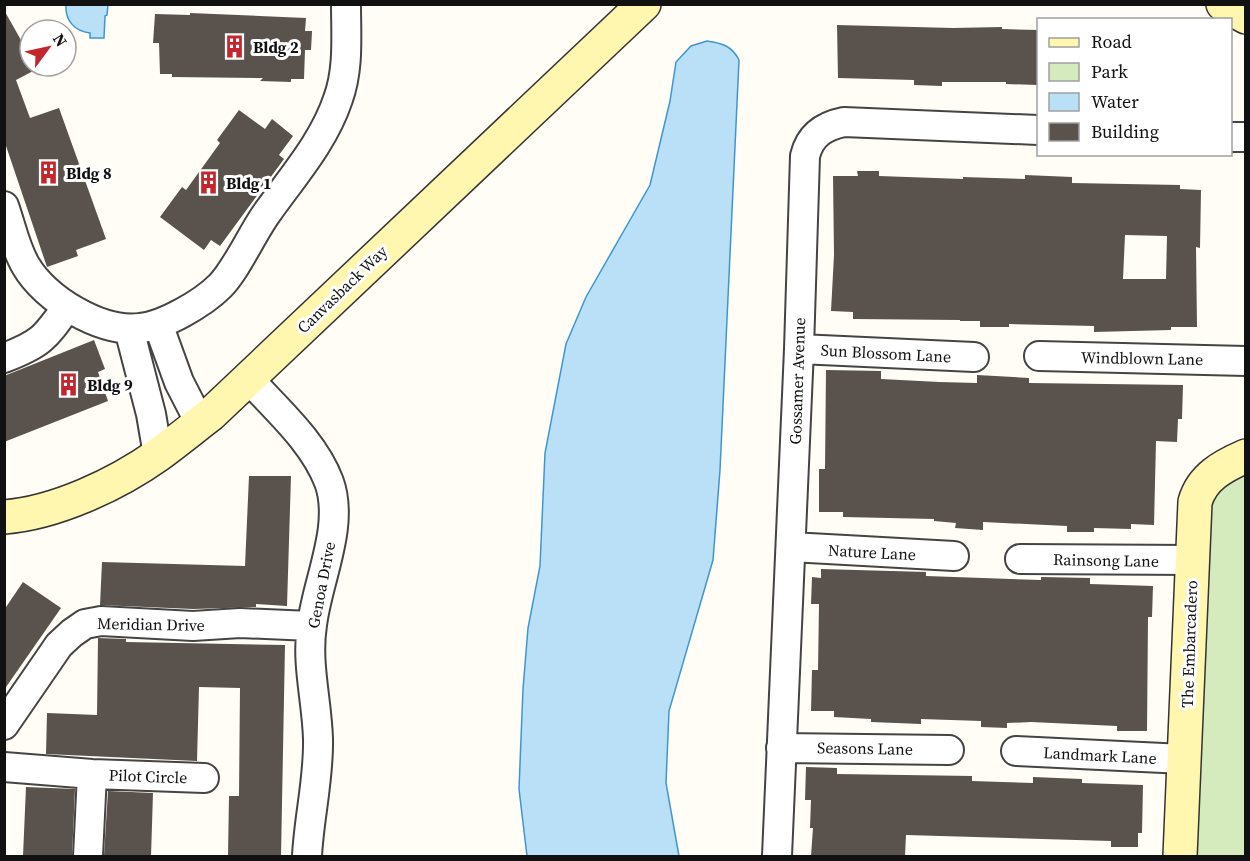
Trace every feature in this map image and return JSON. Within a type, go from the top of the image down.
[{"type":"street","points":[[4,206],[26,267],[44,289],[67,308],[110,325],[129,329],[158,324],[207,296],[221,285],[266,213],[314,148],[331,118],[343,83],[346,62],[346,4]]},
{"type":"street","name":"Canvasback Way","points":[[4,517],[20,516],[82,496],[123,477],[158,455],[210,415],[644,4]]},
{"type":"street","points":[[1223,4],[1245,17]]},
{"type":"street","name":"Gossamer Avenue","points":[[777,856],[805,156],[808,144],[826,127],[853,122],[1037,130]]},
{"type":"street","points":[[4,358],[33,346],[51,330],[67,308]]},
{"type":"street","points":[[158,324],[179,382],[200,423]]},
{"type":"street","points":[[129,329],[151,414],[158,455]]},
{"type":"street","name":"Sun Blossom Lane","points":[[799,349],[974,357]]},
{"type":"street","name":"Windblown Lane","points":[[1040,356],[1245,361]]},
{"type":"street","name":"Genoa Drive","points":[[248,378],[310,448],[329,483],[334,510],[333,531],[311,626],[311,675],[318,738],[307,856]]},
{"type":"street","name":"The Embarcadero","points":[[1180,856],[1196,502],[1198,491],[1205,481],[1226,465],[1245,456]]},
{"type":"street","name":"Nature Lane","points":[[790,547],[954,556]]},
{"type":"street","name":"Rainsong Lane","points":[[1020,559],[1193,560]]},
{"type":"street","name":"Meridian Drive","points":[[4,725],[59,645],[85,624],[101,621],[193,626],[240,623],[311,626]]},
{"type":"street","name":"Seasons Lane","points":[[781,748],[949,750]]},
{"type":"street","name":"Landmark Lane","points":[[1016,751],[1184,759]]},
{"type":"street","name":"Pilot Circle","points":[[4,767],[92,774],[204,778]]},
{"type":"street","name":"Pilot Circle","points":[[88,856],[92,774]]},
{"type":"green space","points":[[1245,472],[1245,856],[1190,856],[1205,497]]},
{"type":"water","points":[[66,5],[108,5],[104,38],[90,38],[90,33],[79,30],[78,18],[68,18]]},
{"type":"water","points":[[707,41],[726,46],[739,60],[720,470],[713,560],[669,711],[666,783],[679,856],[527,856],[519,789],[523,689],[528,628],[540,566],[545,453],[566,344],[586,297],[650,185],[670,101],[676,62],[691,46]]},
{"type":"building","name":"Bldg 8","points":[[4,10],[18,35],[18,78],[20,78],[16,80],[30,118],[59,108],[106,239],[76,250],[78,256],[47,267],[4,140]]},
{"type":"building","name":"Bldg 2","points":[[190,13],[306,18],[305,31],[312,31],[311,50],[305,50],[304,79],[291,79],[291,82],[260,81],[263,78],[172,77],[172,74],[160,74],[159,43],[153,43],[155,14],[190,15]]},
{"type":"building","points":[[837,25],[1002,27],[1002,29],[1037,30],[1037,85],[1006,84],[1006,82],[942,82],[942,86],[914,85],[914,80],[838,78]]},
{"type":"building","name":"Bldg 1","points":[[239,110],[265,129],[272,119],[293,136],[279,155],[284,159],[220,246],[211,240],[204,250],[160,217],[182,187],[186,190],[220,143],[217,140]]},
{"type":"building","points":[[857,171],[879,171],[879,176],[963,179],[963,177],[1025,179],[1025,175],[1072,177],[1072,183],[1180,185],[1180,189],[1201,190],[1200,248],[1196,247],[1197,327],[1094,332],[1094,326],[1009,324],[1009,327],[980,327],[980,321],[853,319],[853,312],[831,311],[834,255],[833,176],[858,176]],"holes":[[[1125,235],[1167,236],[1166,279],[1123,279]]]},
{"type":"building","name":"Bldg 9","points":[[94,340],[105,369],[98,372],[108,401],[4,442],[4,376]]},
{"type":"building","points":[[826,370],[881,371],[881,379],[939,382],[977,383],[977,375],[1029,378],[1029,383],[1183,385],[1182,419],[1178,419],[1177,442],[1156,441],[1154,525],[1131,524],[1131,529],[1094,528],[1094,532],[1067,532],[1067,526],[983,522],[983,530],[955,528],[956,523],[934,521],[934,519],[843,517],[843,512],[819,512],[819,469],[825,469]]},
{"type":"building","points":[[249,476],[291,476],[287,606],[256,604],[256,607],[193,609],[100,605],[102,562],[245,566]]},
{"type":"building","points":[[821,569],[926,572],[926,576],[1041,580],[1041,577],[1090,578],[1090,584],[1153,586],[1152,617],[1148,617],[1147,731],[1117,731],[1117,726],[1031,722],[1007,723],[1007,728],[981,727],[981,721],[921,719],[921,724],[871,722],[871,719],[834,717],[834,711],[811,711],[812,670],[818,670],[819,604],[811,604],[812,577],[821,578]]},
{"type":"building","points":[[23,582],[61,608],[4,690],[4,610]]},
{"type":"building","points":[[98,638],[126,639],[126,642],[285,645],[281,856],[228,856],[229,796],[239,796],[240,688],[199,687],[197,761],[46,754],[47,713],[97,715]]},
{"type":"building","points":[[806,767],[837,768],[837,774],[972,776],[972,781],[1033,783],[1033,777],[1082,779],[1082,783],[1143,785],[1142,833],[1138,833],[1138,847],[1111,847],[1111,841],[906,835],[905,856],[811,856],[813,828],[810,828],[811,800],[805,800]]},
{"type":"building","points":[[26,787],[75,789],[72,856],[23,856]]},
{"type":"building","points":[[108,791],[153,793],[151,856],[104,856]]},
{"type":"place","name":"Bldg 2","points":[[235,47]]},
{"type":"place","name":"Bldg 8","points":[[48,173]]},
{"type":"place","name":"Bldg 1","points":[[208,183]]},
{"type":"place","name":"Bldg 9","points":[[69,385]]}]
